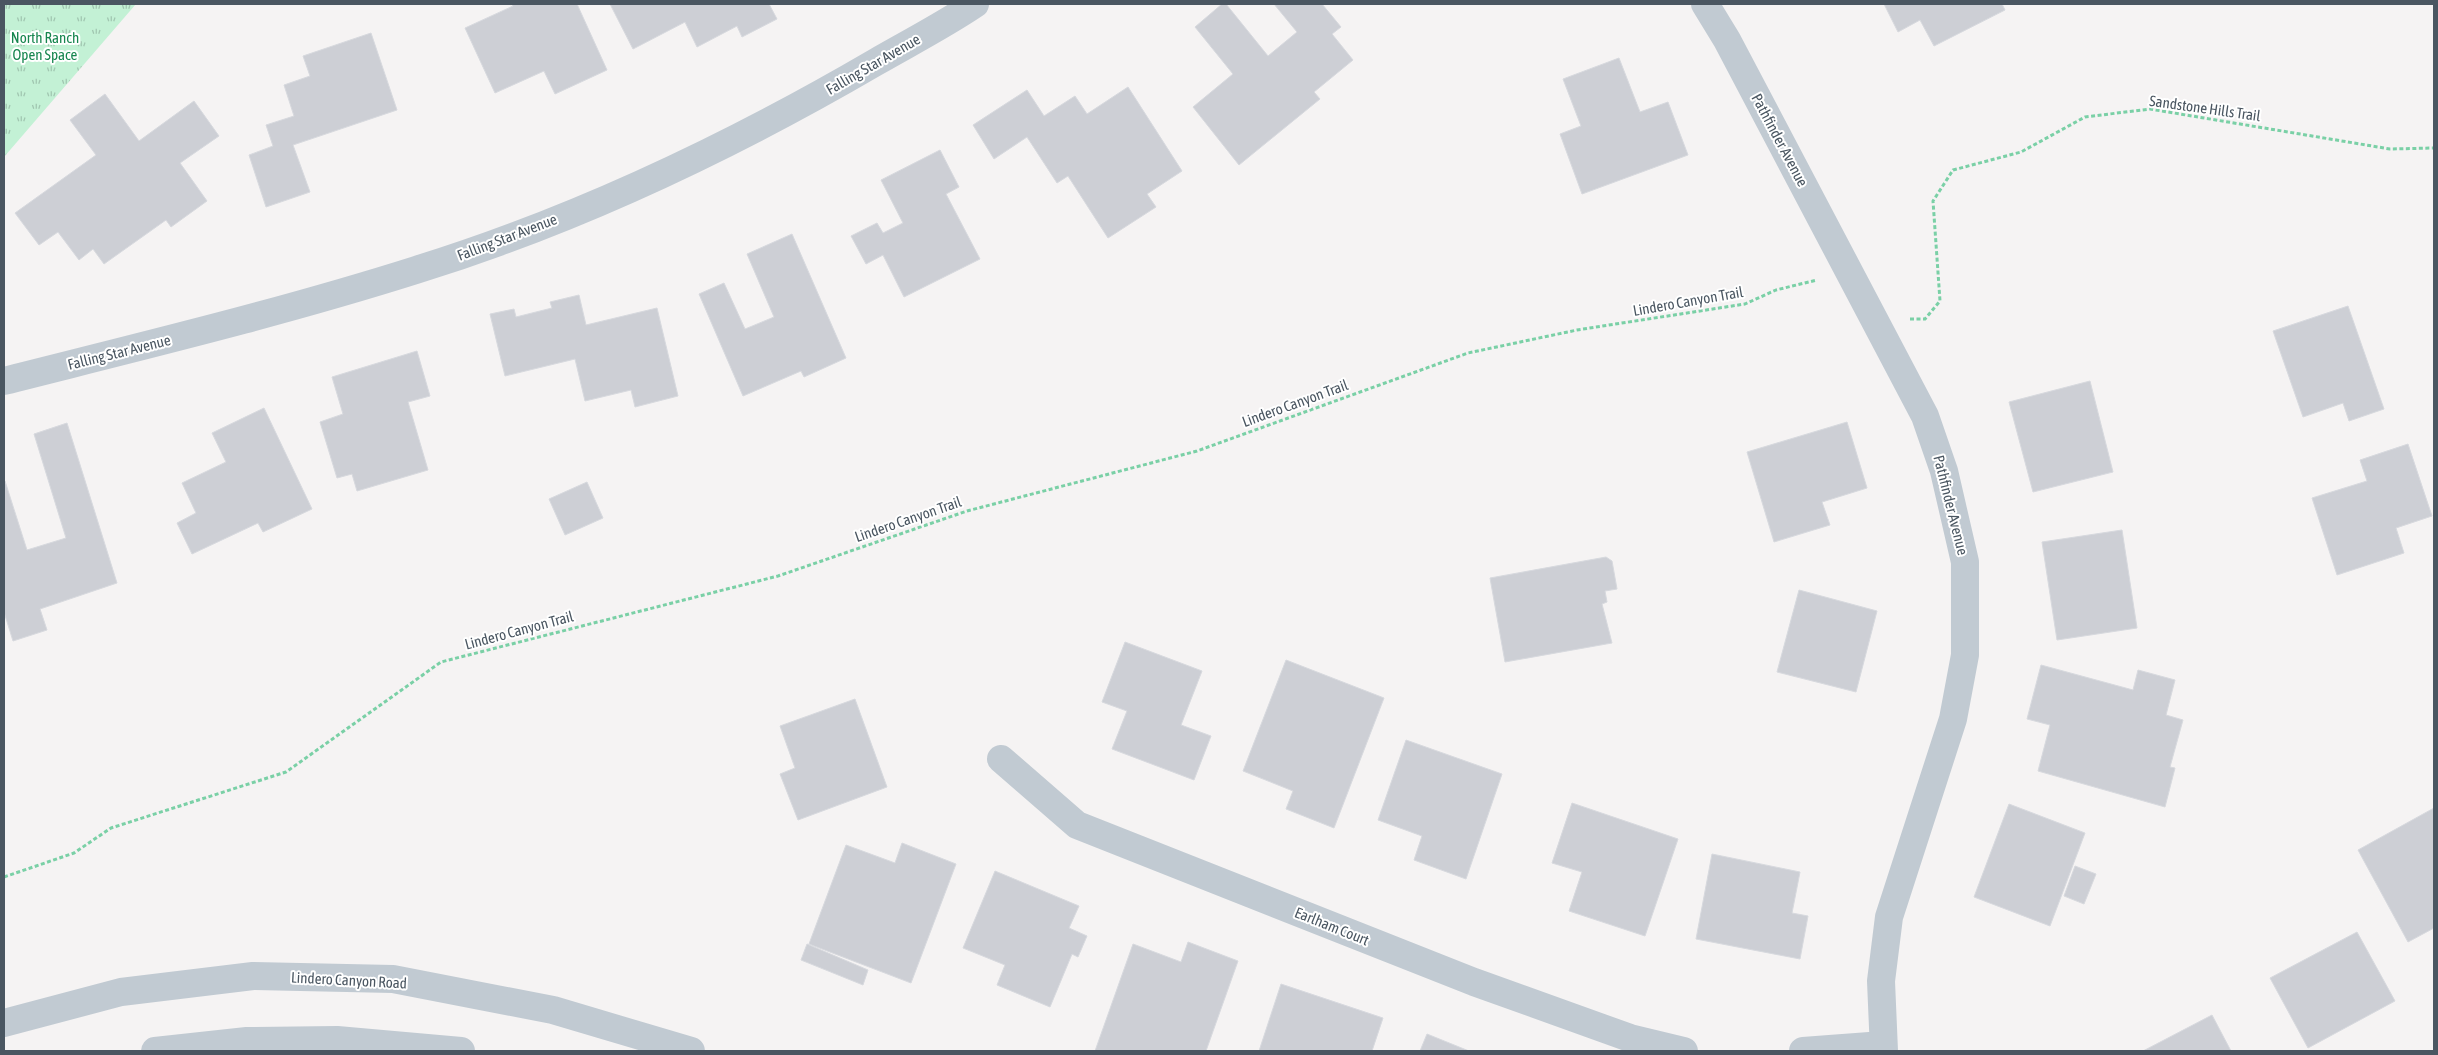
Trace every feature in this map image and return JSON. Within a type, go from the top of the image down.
[{"type":"street","name":"Falling Star Avenue","points":[[4,381],[276,312],[418,270],[539,226],[676,168],[809,101],[975,4]]},
{"type":"street","name":"Pathfinder Avenue","points":[[1704,4],[1727,40],[1925,416],[1944,471],[1965,562],[1966,655],[1953,719],[1889,917],[1881,981],[1883,1048]]},
{"type":"street","name":"Earlham Court","points":[[1001,759],[1077,825],[1474,982],[1630,1038],[1684,1051]]},
{"type":"street","name":"Lindero Canyon Road","points":[[4,1022],[121,992],[253,976],[393,979],[553,1010],[691,1051]]},
{"type":"street","points":[[155,1051],[247,1041],[337,1040],[461,1051]]},
{"type":"street","points":[[1803,1051],[1883,1048]]},
{"type":"path","name":"Sandstone Hills Trail","points":[[1905,319],[1925,319],[1940,301],[1933,201],[1952,170],[2021,152],[2085,117],[2150,109],[2390,149],[2434,148]]},
{"type":"path","name":"Lindero Canyon Trail","points":[[4,877],[74,853],[111,828],[286,772],[441,662],[778,576],[967,511],[1198,450],[1468,353],[1577,330],[1746,304],[1776,290],[1814,280],[1856,285]]},
{"type":"green space","name":"North Ranch Open Space","points":[[4,4],[136,4],[4,157]]},
{"type":"building","points":[[512,4],[577,4],[607,70],[555,94],[544,71],[495,93],[465,28],[513,6]]},
{"type":"building","points":[[610,4],[769,4],[777,19],[742,37],[737,26],[697,47],[685,22],[633,49]]},
{"type":"building","points":[[1222,4],[1226,4],[1268,56],[1297,32],[1274,4],[1322,4],[1341,27],[1332,34],[1353,60],[1314,92],[1320,99],[1239,165],[1193,107],[1233,74],[1195,27]]},
{"type":"building","points":[[1884,4],[2002,4],[2005,10],[1934,46],[1920,20],[1898,32]]},
{"type":"building","points":[[371,33],[397,110],[293,145],[310,192],[266,207],[249,155],[273,146],[266,125],[294,116],[284,85],[310,76],[303,56]]},
{"type":"building","points":[[1619,58],[1640,112],[1668,102],[1688,155],[1582,194],[1560,134],[1581,126],[1563,79]]},
{"type":"building","points":[[1128,87],[1182,171],[1147,194],[1156,207],[1108,238],[1068,176],[1057,183],[1027,137],[994,159],[973,125],[1027,90],[1044,116],[1075,96],[1087,114]]},
{"type":"building","points":[[105,94],[139,141],[194,101],[219,136],[180,163],[207,201],[171,227],[166,220],[104,264],[93,249],[79,260],[58,232],[39,245],[15,213],[96,155],[70,120]]},
{"type":"building","points":[[940,150],[959,187],[946,194],[980,259],[904,297],[883,255],[866,264],[851,236],[877,223],[883,233],[903,223],[881,180]]},
{"type":"building","points":[[792,234],[846,358],[804,377],[801,371],[743,396],[699,294],[724,283],[745,329],[774,317],[747,254]]},
{"type":"building","points":[[579,295],[586,325],[657,308],[678,396],[635,407],[631,390],[585,401],[575,359],[505,376],[490,314],[514,309],[516,317],[552,308],[550,302]]},
{"type":"building","points":[[2348,306],[2384,409],[2349,421],[2343,403],[2303,417],[2273,331]]},
{"type":"building","points":[[417,351],[430,396],[408,402],[428,470],[357,491],[352,474],[337,478],[320,422],[343,414],[332,377]]},
{"type":"building","points":[[2090,381],[2113,472],[2033,492],[2009,402]]},
{"type":"building","points":[[264,408],[312,509],[263,532],[258,523],[192,554],[177,523],[196,513],[182,483],[226,462],[212,433]]},
{"type":"building","points":[[1847,422],[1867,488],[1822,502],[1830,525],[1774,542],[1747,452]]},
{"type":"building","points":[[67,423],[117,583],[40,609],[47,630],[13,641],[4,612],[4,482],[27,550],[66,538],[34,434]]},
{"type":"building","points":[[2408,444],[2432,516],[2396,528],[2404,553],[2337,575],[2312,498],[2367,481],[2360,460]]},
{"type":"building","points":[[587,482],[603,518],[565,535],[549,499]]},
{"type":"building","points":[[2122,530],[2137,628],[2057,640],[2042,542]]},
{"type":"building","points":[[1606,557],[1612,561],[1617,589],[1605,591],[1607,602],[1602,604],[1612,643],[1505,662],[1490,578]]},
{"type":"building","points":[[1799,590],[1877,611],[1856,692],[1777,672]]},
{"type":"building","points":[[1125,642],[1202,671],[1181,725],[1211,736],[1194,780],[1112,749],[1127,711],[1102,702]]},
{"type":"building","points":[[1286,660],[1384,698],[1334,828],[1286,809],[1293,791],[1243,771]]},
{"type":"building","points":[[2041,665],[2133,690],[2138,670],[2175,680],[2166,715],[2183,720],[2170,767],[2175,768],[2165,807],[2038,771],[2050,725],[2027,719]]},
{"type":"building","points":[[855,699],[887,787],[798,820],[780,774],[795,768],[780,726]]},
{"type":"building","points":[[1406,740],[1502,774],[1466,879],[1414,860],[1422,836],[1378,820]]},
{"type":"building","points":[[1572,803],[1678,839],[1645,936],[1569,911],[1582,872],[1552,863]]},
{"type":"building","points":[[2009,804],[2085,833],[2050,926],[1974,897]]},
{"type":"building","points":[[2434,808],[2434,928],[2408,942],[2358,850]]},
{"type":"building","points":[[902,843],[956,864],[911,983],[809,944],[846,845],[895,863]]},
{"type":"building","points":[[1712,854],[1800,872],[1792,913],[1808,916],[1800,959],[1696,939]]},
{"type":"building","points":[[2075,866],[2096,874],[2084,904],[2064,896]]},
{"type":"building","points":[[995,871],[1079,906],[1069,928],[1087,936],[1078,957],[1072,954],[1050,1007],[997,985],[1005,965],[963,948]]},
{"type":"building","points":[[2357,932],[2395,1001],[2308,1048],[2270,978]]},
{"type":"building","points":[[1188,942],[1238,961],[1206,1051],[1095,1051],[1133,944],[1181,962]]},
{"type":"building","points":[[807,944],[868,970],[863,985],[801,960]]},
{"type":"building","points":[[1281,984],[1383,1018],[1372,1051],[1259,1051]]},
{"type":"building","points":[[2212,1015],[2231,1051],[2143,1051]]},
{"type":"building","points":[[1427,1034],[1469,1051],[1420,1051]]}]
